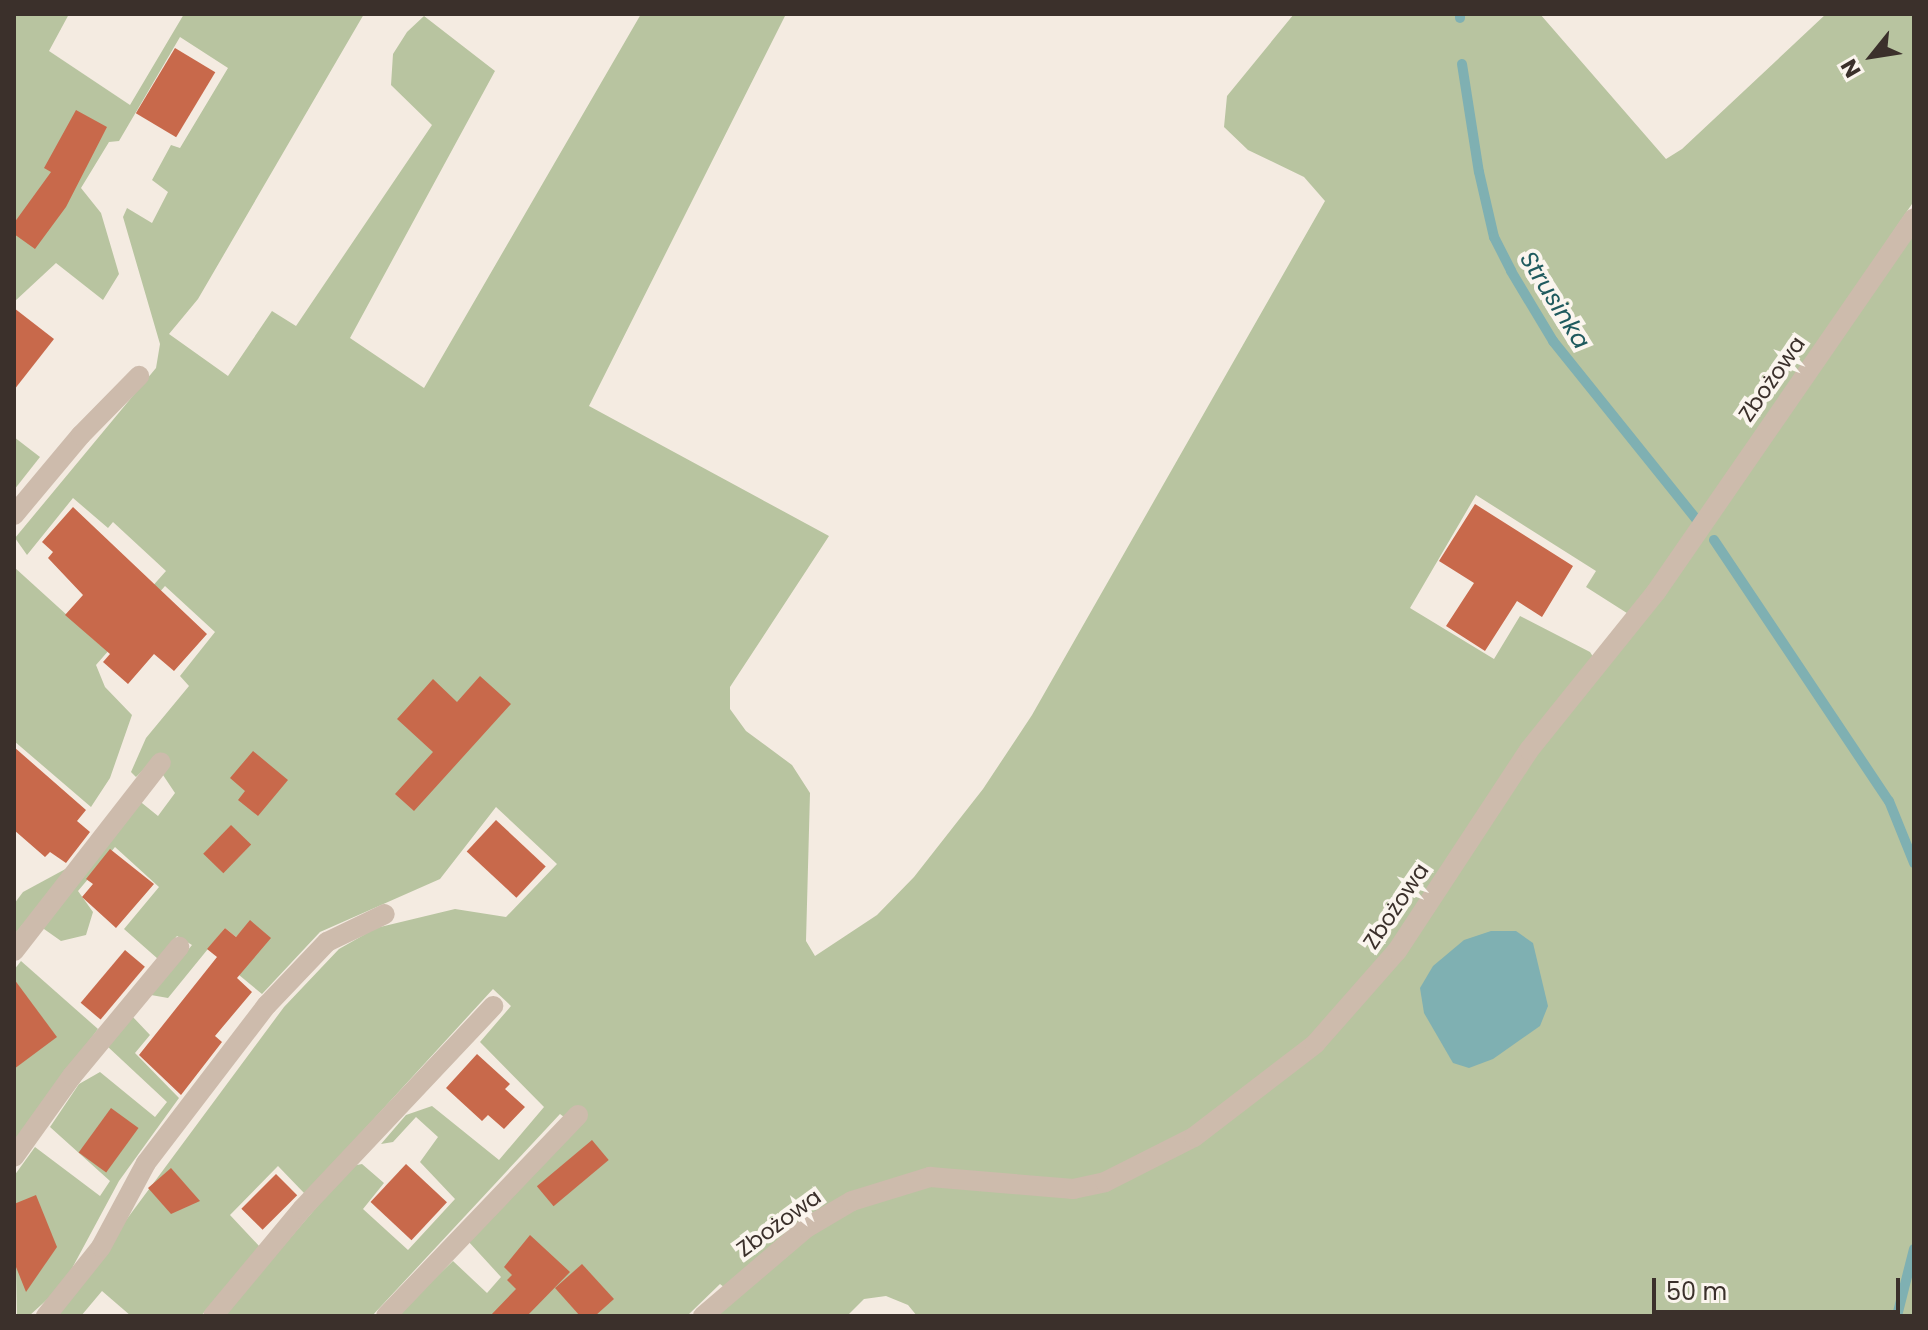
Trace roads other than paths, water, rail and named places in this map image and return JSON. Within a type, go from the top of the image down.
[{"type":"street","name":"Zbożowa","points":[[703,1316],[806,1228],[852,1201],[930,1177],[1073,1189],[1105,1182],[1194,1137],[1315,1044],[1397,951],[1529,750],[1656,592],[1914,218]]},
{"type":"street","points":[[14,515],[81,435],[139,376]]},
{"type":"street","points":[[14,951],[161,762]]},
{"type":"street","points":[[46,1316],[101,1247],[146,1163],[267,1005],[327,942],[385,914]]},
{"type":"street","points":[[14,1157],[72,1076],[179,947]]},
{"type":"street","points":[[213,1316],[302,1209],[493,1006]]},
{"type":"street","points":[[386,1316],[578,1115]]},
{"type":"water","points":[[1491,931],[1516,931],[1533,943],[1548,1006],[1540,1026],[1493,1059],[1469,1068],[1453,1063],[1424,1013],[1420,988],[1433,966],[1464,940]]},
{"type":"waterway","name":"Strusinka","points":[[1462,64],[1479,172],[1494,237],[1511,271],[1553,341],[1697,520]]},
{"type":"waterway","name":"Strusinka","points":[[1714,540],[1889,801],[1914,863]]},
{"type":"waterway","name":"Strusinka","points":[[1897,1316],[1914,1249]]}]
